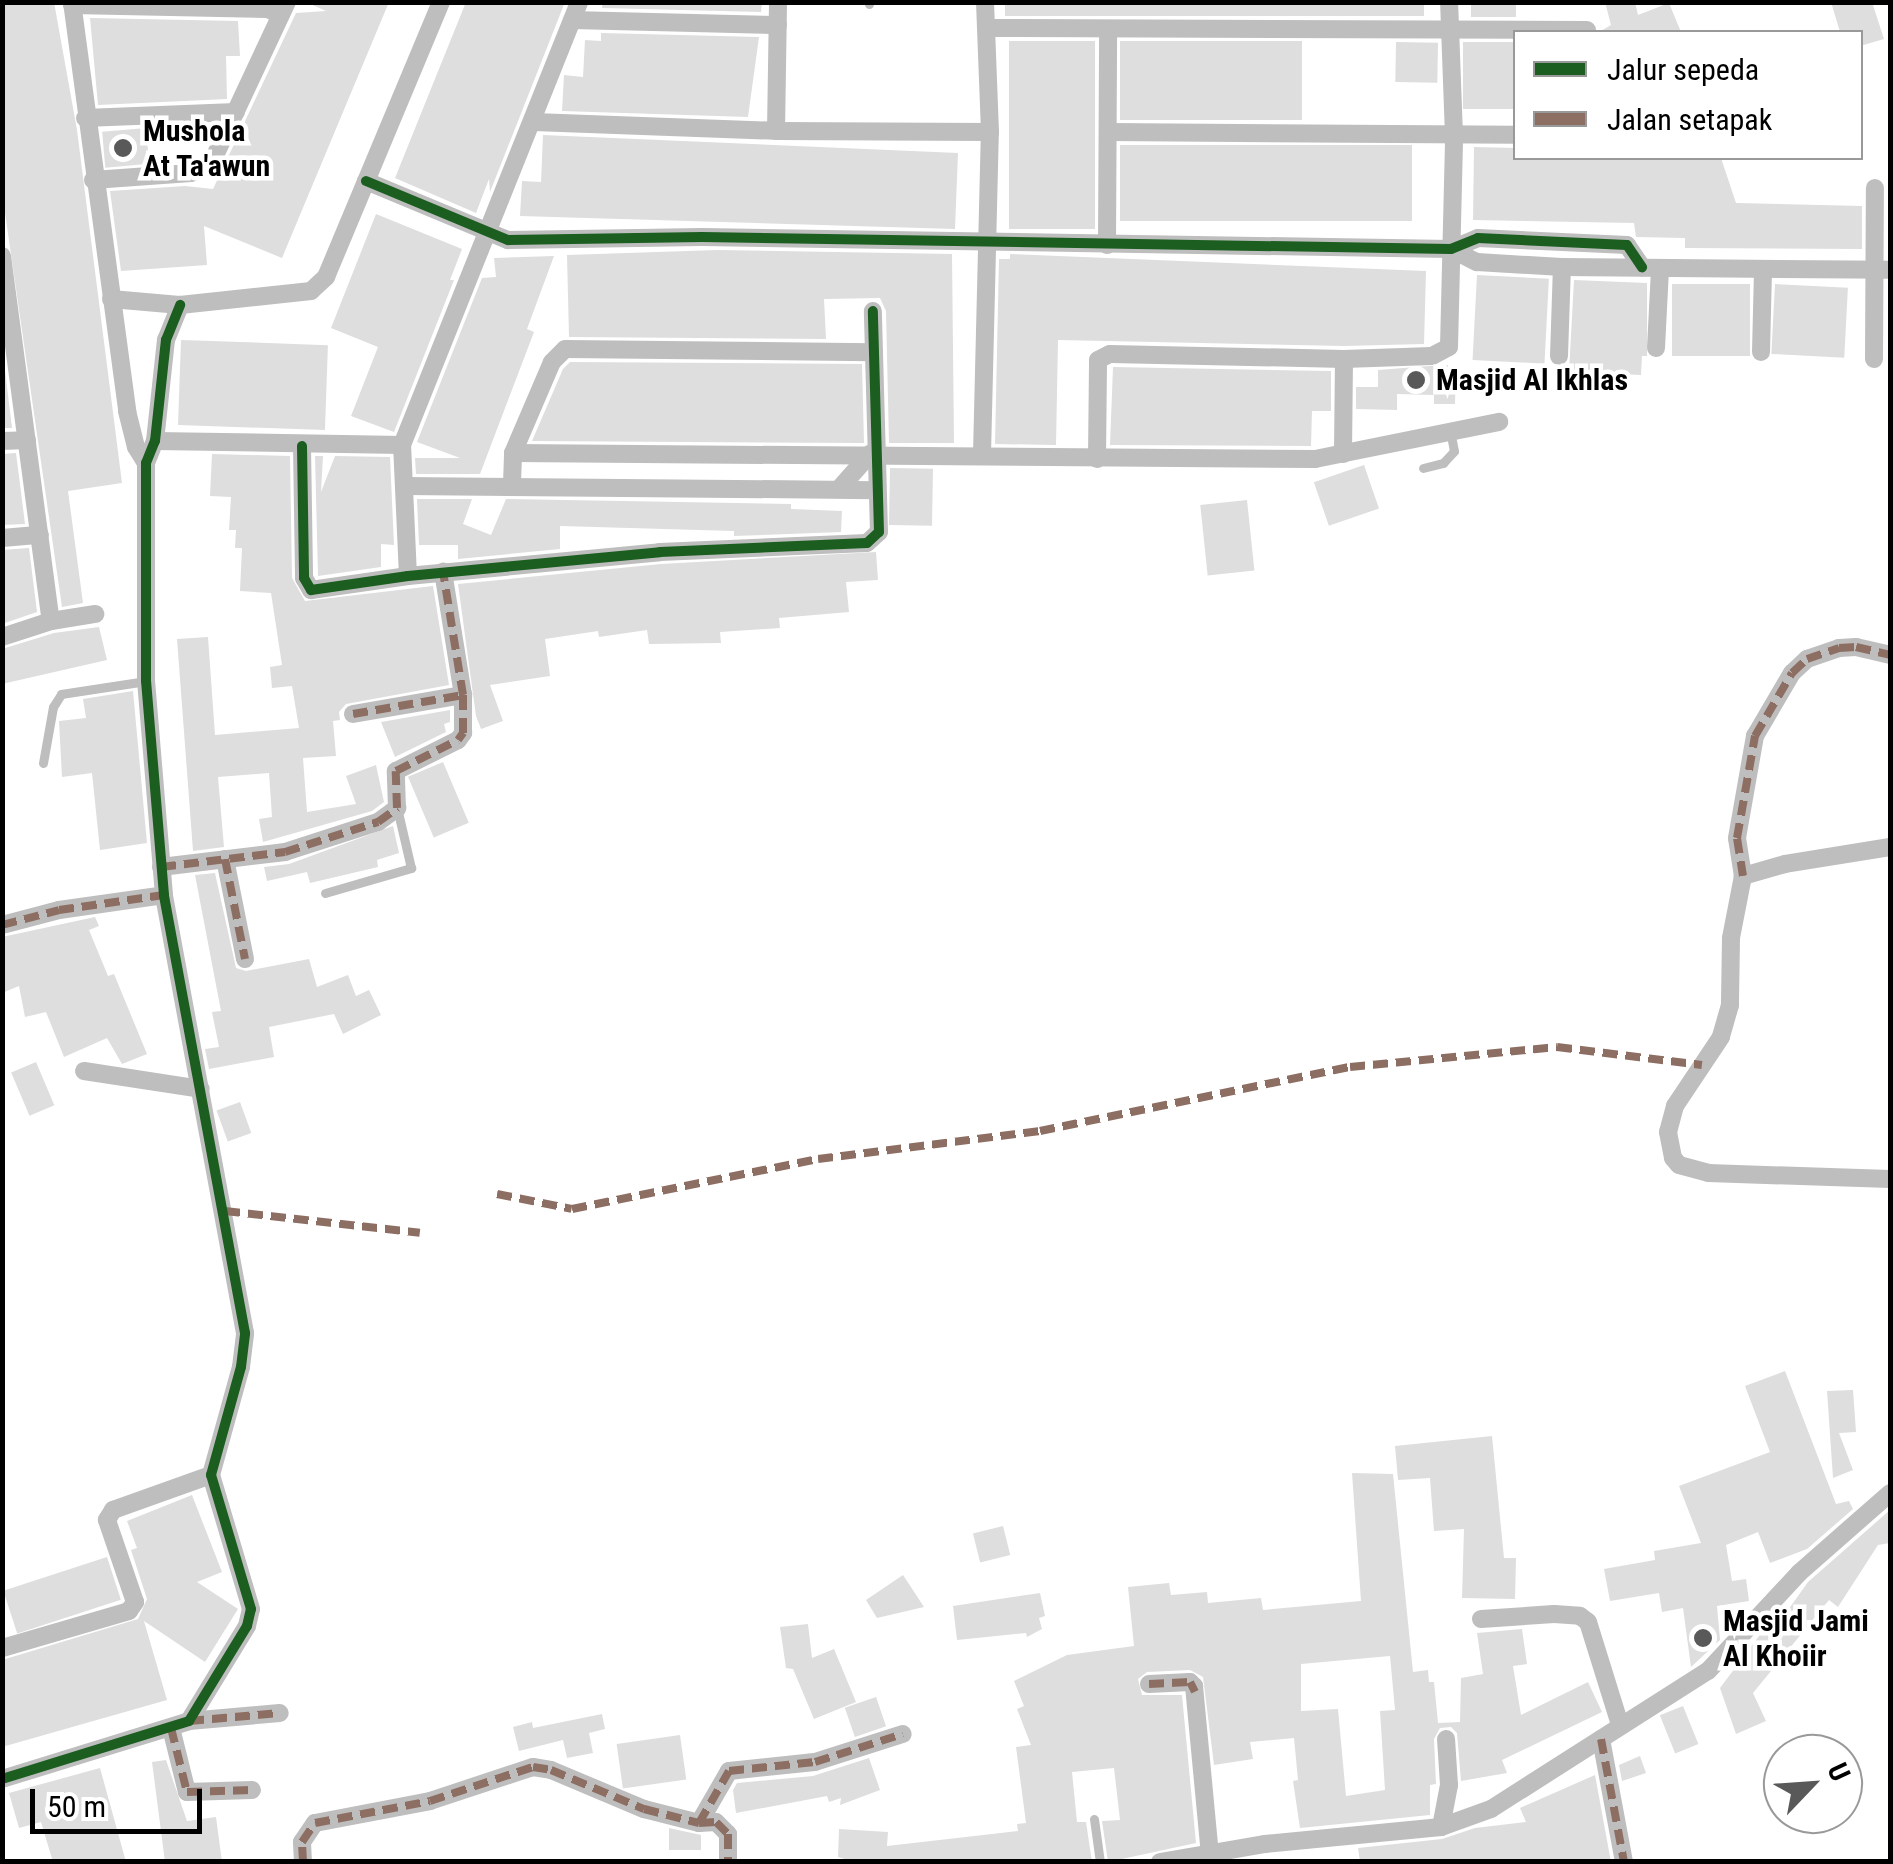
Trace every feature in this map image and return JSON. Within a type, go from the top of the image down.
[{"type":"street","points":[[111,299],[180,305],[312,291],[326,277],[441,2]]},
{"type":"street","points":[[776,131],[778,2]]},
{"type":"street","points":[[982,454],[990,132],[985,2]]},
{"type":"street","points":[[1097,459],[1098,360],[1104,357],[1134,352],[1344,359],[1432,356],[1449,347],[1454,136],[1450,2]]},
{"type":"street","points":[[93,180],[203,170],[212,162],[284,9],[72,4],[93,180],[127,410],[136,447],[146,463]]},
{"type":"street","points":[[408,576],[402,445],[490,234],[576,11],[778,26]]},
{"type":"street","points":[[986,28],[1513,31]]},
{"type":"street","points":[[1106,245],[1108,30]]},
{"type":"street","points":[[85,118],[236,112]]},
{"type":"street","points":[[534,122],[776,131],[990,132]]},
{"type":"street","points":[[1108,132],[1513,135]]},
{"type":"street","points":[[366,181],[508,240],[702,237],[1451,249],[1478,238],[1626,245],[1651,268],[1656,348]]},
{"type":"street","points":[[1874,359],[1883,270],[1875,188]]},
{"type":"street","points":[[1451,249],[1477,262],[1562,267],[1883,270]]},
{"type":"street","points":[[2,256],[9,350],[27,440],[52,621]]},
{"type":"street","points":[[1559,356],[1562,267]]},
{"type":"street","points":[[1761,352],[1763,270]]},
{"type":"street","points":[[180,305],[166,340],[154,441],[146,463],[146,681],[164,896],[245,1332],[241,1367],[210,1475],[251,1609],[246,1626],[180,1724],[187,1792],[252,1790]]},
{"type":"street","points":[[302,446],[307,586],[320,590],[443,572],[660,552],[867,542],[879,532],[873,454],[873,310]]},
{"type":"street","points":[[512,484],[513,454],[552,362],[565,349],[874,352]]},
{"type":"street","points":[[1344,359],[1344,454]]},
{"type":"street","points":[[513,454],[1315,459],[1449,428],[1500,422]]},
{"type":"street","points":[[2,442],[27,440]]},
{"type":"street","points":[[154,441],[402,445]]},
{"type":"street","points":[[839,489],[873,454]]},
{"type":"street","points":[[404,486],[877,490]]},
{"type":"street","points":[[2,538],[40,535]]},
{"type":"street","points":[[161,868],[285,852],[378,822],[397,808],[396,771],[458,740],[463,732],[463,696],[443,572]]},
{"type":"street","points":[[2,636],[94,614]]},
{"type":"street","points":[[1890,655],[1856,646],[1807,659],[1792,673],[1755,736],[1737,838],[1743,876],[1731,938],[1730,1004],[1721,1037],[1674,1106],[1668,1132],[1672,1158],[1679,1165],[1708,1173],[1890,1179]]},
{"type":"street","points":[[353,714],[463,696]]},
{"type":"street","points":[[1743,876],[1890,847]]},
{"type":"street","points":[[225,859],[245,959]]},
{"type":"street","points":[[2,926],[59,910],[164,896]]},
{"type":"street","points":[[84,1071],[201,1089]]},
{"type":"street","points":[[2,1648],[129,1611],[135,1602],[110,1515],[118,1506],[210,1475]]},
{"type":"street","points":[[1160,1862],[1441,1827],[1491,1808],[1708,1671],[1799,1573],[1890,1493]]},
{"type":"street","points":[[1481,1619],[1554,1614],[1580,1616],[1588,1622],[1620,1725]]},
{"type":"street","points":[[1149,1684],[1190,1682],[1194,1686],[1210,1854]]},
{"type":"street","points":[[2,1779],[180,1724],[280,1713]]},
{"type":"street","points":[[700,1824],[729,1770],[814,1762],[902,1734]]},
{"type":"street","points":[[1441,1827],[1450,1786],[1446,1739]]},
{"type":"street","points":[[1601,1739],[1624,1862]]},
{"type":"street","points":[[303,1862],[302,1842],[316,1823],[430,1801],[533,1767],[551,1770],[644,1809],[700,1824],[716,1822],[728,1834],[728,1862]]},
{"type":"lane","points":[[1423,468],[1443,462],[1454,451],[1449,428]]},
{"type":"lane","points":[[42,764],[53,707],[61,694],[146,681]]},
{"type":"lane","points":[[324,894],[411,868],[397,808]]},
{"type":"lane","points":[[1094,1818],[1100,1862]]},
{"type":"building","points":[[2,2],[54,2],[77,130],[122,483],[68,491],[83,603],[62,607],[2,192]]},
{"type":"building","points":[[306,2],[389,2],[282,258],[204,226],[207,265],[121,271],[110,191],[185,186],[213,189],[296,13],[326,11]]},
{"type":"building","points":[[466,2],[565,2],[490,192],[489,179],[476,213],[395,178]]},
{"type":"building","points":[[603,2],[762,2],[761,12],[602,8]]},
{"type":"building","points":[[1005,2],[1424,2],[1424,16],[1005,16]]},
{"type":"building","points":[[1471,2],[1516,2],[1516,17],[1471,17]]},
{"type":"building","points":[[1605,2],[1635,2],[1638,15],[1669,3],[1680,30],[1602,30],[1611,25]]},
{"type":"building","points":[[1831,2],[1872,2],[1884,39],[1863,45],[1863,30],[1839,30]]},
{"type":"building","points":[[90,18],[238,21],[240,56],[226,56],[227,99],[98,105]]},
{"type":"building","points":[[601,33],[759,37],[748,117],[562,111],[564,75],[583,77],[585,40],[601,41]]},
{"type":"building","points":[[1009,41],[1095,41],[1095,229],[1009,229]]},
{"type":"building","points":[[1120,41],[1302,41],[1302,120],[1120,120]]},
{"type":"building","points":[[1396,42],[1438,43],[1437,83],[1395,82]]},
{"type":"building","points":[[1463,42],[1513,42],[1513,109],[1463,109]]},
{"type":"building","name":"Mushola At Ta'awun","points":[[146,128],[149,164],[105,168],[102,132]]},
{"type":"building","points":[[543,135],[958,153],[955,229],[520,216],[522,181],[541,182]]},
{"type":"building","points":[[1120,145],[1412,145],[1412,221],[1120,221]]},
{"type":"building","points":[[1474,147],[1513,148],[1513,160],[1722,160],[1736,203],[1862,206],[1862,249],[1685,248],[1685,238],[1636,237],[1634,223],[1473,220]]},
{"type":"building","points":[[376,214],[462,249],[450,280],[454,280],[394,432],[351,416],[378,347],[331,328]]},
{"type":"building","points":[[717,250],[952,254],[954,443],[889,443],[886,311],[880,298],[824,299],[826,339],[569,337],[567,255]]},
{"type":"building","points":[[1010,254],[1426,271],[1424,344],[1058,340],[1056,445],[995,444],[999,259],[1010,259]]},
{"type":"building","points":[[554,256],[527,329],[534,332],[480,474],[416,474],[415,458],[460,458],[417,442],[482,278],[496,277],[494,258]]},
{"type":"building","points":[[1477,275],[1549,279],[1544,364],[1473,360]]},
{"type":"building","points":[[1574,280],[1647,283],[1647,356],[1642,356],[1641,375],[1569,372]]},
{"type":"building","points":[[1672,284],[1750,284],[1750,356],[1672,356]]},
{"type":"building","points":[[1775,284],[1848,288],[1844,358],[1771,354]]},
{"type":"building","points":[[181,340],[328,345],[325,430],[178,425]]},
{"type":"building","points":[[3,354],[12,428],[2,428]]},
{"type":"building","points":[[570,362],[862,364],[864,443],[532,441],[563,369]]},
{"type":"building","points":[[1456,365],[1455,404],[1434,404],[1434,395],[1397,394],[1397,410],[1356,409],[1356,387],[1378,387],[1378,370]]},
{"type":"building","points":[[1113,367],[1331,371],[1331,411],[1312,411],[1311,446],[1110,445]]},
{"type":"building","points":[[16,453],[25,524],[2,525],[2,454]]},
{"type":"building","points":[[212,454],[290,456],[292,578],[305,601],[433,586],[449,685],[346,704],[339,712],[340,720],[333,721],[336,756],[303,758],[307,812],[356,804],[346,776],[376,765],[384,802],[372,811],[263,842],[259,819],[272,817],[269,773],[218,777],[224,847],[193,851],[177,639],[208,637],[215,735],[299,728],[292,686],[272,688],[270,667],[282,665],[271,593],[240,591],[242,548],[235,548],[236,530],[229,530],[231,497],[210,496]]},
{"type":"building","points":[[315,456],[323,456],[321,492],[335,456],[390,457],[394,545],[381,544],[381,567],[318,576]]},
{"type":"building","points":[[1364,465],[1379,508],[1329,526],[1314,482]]},
{"type":"building","points":[[890,468],[933,469],[932,526],[889,525]]},
{"type":"building","points":[[417,499],[472,499],[463,524],[491,535],[506,499],[791,504],[791,509],[842,511],[841,532],[734,536],[734,531],[560,526],[560,549],[458,559],[458,545],[419,545]]},
{"type":"building","points":[[1247,500],[1254,571],[1208,576],[1200,505]]},
{"type":"building","points":[[29,548],[37,612],[2,624],[2,550]]},
{"type":"building","points":[[876,552],[878,580],[846,582],[849,612],[779,618],[780,628],[720,632],[721,643],[649,644],[647,630],[599,637],[598,631],[545,639],[550,676],[490,685],[503,721],[481,729],[458,584],[661,564]]},
{"type":"building","points":[[99,627],[107,660],[2,684],[2,649],[54,633]]},
{"type":"building","points":[[133,691],[147,843],[100,850],[92,773],[62,777],[59,721],[86,718],[83,699]]},
{"type":"building","points":[[450,710],[450,722],[444,724],[446,732],[395,757],[381,722]]},
{"type":"building","points":[[443,762],[469,823],[434,838],[408,777]]},
{"type":"building","points":[[393,826],[399,853],[377,860],[378,867],[310,883],[307,872],[267,881],[264,867],[289,864]]},
{"type":"building","points":[[215,873],[236,968],[246,971],[309,959],[317,987],[348,975],[356,996],[369,990],[381,1015],[343,1034],[334,1014],[269,1027],[274,1057],[209,1069],[205,1049],[219,1047],[212,1012],[221,1011],[195,875]]},
{"type":"building","points":[[95,917],[99,926],[89,930],[108,976],[114,974],[147,1054],[122,1064],[107,1038],[64,1057],[46,1012],[25,1017],[19,986],[2,993],[2,937]]},
{"type":"building","points":[[36,1062],[54,1105],[30,1116],[11,1073]]},
{"type":"building","points":[[240,1102],[251,1133],[228,1142],[217,1111]]},
{"type":"building","points":[[1785,1371],[1836,1504],[1849,1501],[1853,1509],[1807,1549],[1770,1563],[1758,1532],[1726,1545],[1732,1581],[1746,1579],[1749,1601],[1717,1606],[1720,1640],[1691,1667],[1683,1608],[1662,1612],[1659,1593],[1610,1601],[1604,1569],[1655,1560],[1654,1551],[1701,1543],[1679,1486],[1770,1452],[1745,1386]]},
{"type":"building","points":[[1853,1390],[1856,1432],[1839,1433],[1853,1470],[1833,1478],[1827,1391]]},
{"type":"building","points":[[1492,1436],[1504,1558],[1516,1558],[1515,1599],[1462,1598],[1464,1529],[1434,1531],[1430,1478],[1398,1480],[1395,1446]]},
{"type":"building","points":[[1352,1473],[1393,1474],[1413,1672],[1428,1670],[1429,1682],[1434,1682],[1438,1723],[1460,1722],[1461,1678],[1483,1674],[1477,1633],[1522,1629],[1527,1664],[1513,1666],[1521,1715],[1588,1682],[1602,1712],[1502,1760],[1507,1773],[1461,1781],[1457,1733],[1451,1727],[1440,1728],[1434,1739],[1436,1784],[1430,1785],[1430,1815],[1300,1828],[1293,1781],[1298,1780],[1294,1738],[1250,1742],[1253,1759],[1214,1765],[1203,1677],[1190,1670],[1147,1672],[1138,1679],[1142,1695],[1182,1695],[1196,1843],[1108,1862],[1102,1821],[1120,1820],[1114,1768],[1072,1772],[1077,1822],[1086,1822],[1092,1862],[855,1862],[838,1857],[839,1829],[888,1832],[887,1846],[1018,1831],[1017,1824],[1026,1823],[1016,1747],[1031,1745],[1017,1709],[1024,1706],[1014,1681],[1067,1655],[1134,1646],[1128,1587],[1169,1583],[1171,1595],[1207,1592],[1208,1603],[1261,1598],[1263,1610],[1361,1601]],"holes":[[[1390,1656],[1395,1710],[1380,1711],[1385,1790],[1346,1796],[1338,1709],[1301,1711],[1301,1664]]]},
{"type":"building","points":[[192,1495],[222,1572],[197,1582],[238,1609],[205,1662],[144,1621],[167,1700],[2,1747],[2,1660],[138,1619],[147,1599],[131,1550],[137,1548],[127,1521]]},
{"type":"building","points":[[1890,1510],[1890,1543],[1878,1545],[1838,1607],[1829,1600],[1753,1693],[1766,1721],[1736,1734],[1720,1688],[1772,1620],[1778,1624],[1808,1582]]},
{"type":"building","points":[[1003,1526],[1010,1555],[980,1563],[973,1533]]},
{"type":"building","points":[[107,1557],[121,1600],[17,1633],[3,1591]]},
{"type":"building","points":[[903,1575],[924,1607],[877,1618],[866,1600]]},
{"type":"building","points":[[1040,1593],[1045,1616],[1039,1618],[1042,1629],[1027,1637],[1026,1633],[957,1640],[953,1606]]},
{"type":"building","points":[[808,1624],[812,1658],[834,1649],[856,1702],[814,1719],[793,1669],[786,1668],[780,1627]]},
{"type":"building","points":[[876,1697],[886,1726],[855,1737],[845,1708]]},
{"type":"building","points":[[1683,1706],[1698,1744],[1675,1753],[1660,1715]]},
{"type":"building","points":[[602,1714],[605,1729],[589,1733],[593,1753],[567,1758],[563,1740],[519,1751],[513,1727],[532,1722],[533,1728]]},
{"type":"building","points":[[680,1735],[686,1780],[623,1788],[617,1744]]},
{"type":"building","points":[[1640,1756],[1646,1773],[1622,1781],[1619,1765]]},
{"type":"building","points":[[869,1758],[880,1790],[840,1805],[841,1798],[829,1802],[827,1796],[736,1813],[733,1790],[737,1783],[813,1776]]},
{"type":"building","points":[[166,1760],[187,1821],[216,1817],[222,1862],[165,1862],[152,1762]]},
{"type":"building","points":[[100,1768],[126,1862],[53,1862],[41,1822],[19,1828],[9,1793]]},
{"type":"building","points":[[1595,1775],[1611,1862],[1360,1862],[1358,1848],[1442,1839],[1475,1828],[1526,1822],[1520,1808]]},
{"type":"building","points":[[669,1828],[701,1835],[701,1850],[669,1850]]},
{"type":"marked path","points":[[161,867],[285,852],[378,822],[397,808],[396,771],[458,740],[463,733],[463,695],[443,572]]},
{"type":"marked path","points":[[1743,876],[1737,838],[1755,736],[1792,673],[1807,659],[1839,648],[1856,647],[1890,655]]},
{"type":"marked path","points":[[353,714],[463,695]]},
{"type":"marked path","points":[[225,859],[245,959]]},
{"type":"marked path","points":[[2,925],[59,910],[164,895]]},
{"type":"marked path","points":[[497,1194],[572,1209],[818,1159],[1040,1131],[1350,1067],[1557,1047],[1702,1065]]},
{"type":"marked path","points":[[225,1211],[420,1233]]},
{"type":"marked path","points":[[1149,1684],[1190,1682],[1195,1692]]},
{"type":"marked path","points":[[189,1721],[280,1713]]},
{"type":"marked path","points":[[171,1728],[187,1792],[252,1790]]},
{"type":"marked path","points":[[699,1823],[729,1771],[815,1762],[903,1734]]},
{"type":"marked path","points":[[1601,1739],[1624,1862]]},
{"type":"marked path","points":[[303,1862],[302,1842],[315,1823],[430,1801],[533,1767],[551,1770],[644,1809],[699,1823],[716,1822],[728,1834],[728,1862]]},
{"type":"cycle path","points":[[366,181],[508,240],[702,237],[1451,249],[1478,238],[1627,245],[1642,267]]},
{"type":"cycle path","points":[[2,1779],[189,1721],[247,1626],[251,1609],[211,1475],[241,1367],[245,1333],[164,895],[146,681],[146,463],[155,441],[166,340],[180,305]]},
{"type":"cycle path","points":[[302,446],[304,578],[311,590],[408,576],[660,552],[867,543],[879,532],[873,311]]},
{"type":"place","name":"Mushola At Ta'awun","points":[[123,148]]},
{"type":"place","name":"Masjid Al Ikhlas","points":[[1416,380]]},
{"type":"place","name":"Masjid Jami Al Khoiir","points":[[1703,1638]]}]
